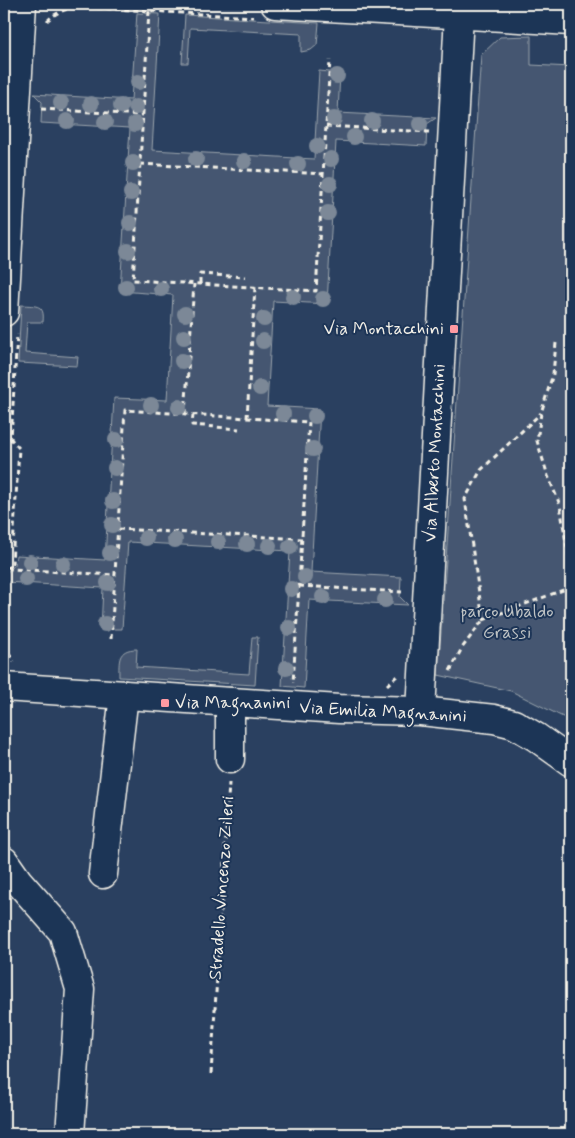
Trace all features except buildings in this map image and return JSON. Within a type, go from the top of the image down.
[{"type":"street","points":[[10,322],[22,4]]},
{"type":"street","points":[[265,10],[459,14],[571,21]]},
{"type":"street","name":"Via Alberto Montacchini","points":[[421,711],[459,14]]},
{"type":"street","name":"Via Emilia Magnanini","points":[[11,677],[124,695],[339,709],[421,711],[494,719],[514,724],[571,762]]},
{"type":"street","points":[[103,874],[124,695]]},
{"type":"street","points":[[230,702],[230,759]]},
{"type":"street","points":[[4,861],[18,882],[63,932],[80,989],[70,1134]]},
{"type":"path","points":[[45,23],[58,13],[72,8],[149,11],[265,10]]},
{"type":"path","points":[[149,11],[133,280],[316,291],[330,60]]},
{"type":"path","points":[[39,103],[38,109],[143,115]]},
{"type":"path","points":[[326,126],[430,132]]},
{"type":"path","points":[[429,141],[430,126]]},
{"type":"path","points":[[140,164],[323,174]]},
{"type":"path","points":[[200,284],[200,274],[245,277]]},
{"type":"path","points":[[185,414],[194,284]]},
{"type":"path","points":[[247,418],[255,287]]},
{"type":"path","points":[[4,570],[12,563],[19,448],[11,438],[10,322]]},
{"type":"path","points":[[556,343],[553,374],[541,413],[537,441],[560,505],[571,573]]},
{"type":"path","points":[[111,640],[125,410],[309,422],[293,690]]},
{"type":"path","points":[[483,620],[464,498],[480,470],[541,413]]},
{"type":"path","points":[[193,415],[192,426],[239,429]]},
{"type":"path","points":[[118,529],[302,539]]},
{"type":"path","points":[[8,566],[10,569],[115,575]]},
{"type":"path","points":[[299,586],[402,594],[403,582]]},
{"type":"path","points":[[448,673],[462,648],[483,620],[571,587]]},
{"type":"path","points":[[4,646],[10,656],[11,677]]},
{"type":"path","points":[[381,688],[391,682],[400,672]]},
{"type":"path","name":"Stradello Vincenzo Zileri","points":[[211,1074],[230,759]]},
{"type":"green space","points":[[137,13],[160,14],[152,150],[314,159],[319,71],[340,73],[338,113],[436,118],[427,124],[426,146],[336,141],[327,304],[273,301],[267,406],[320,409],[311,572],[401,577],[400,597],[408,605],[309,600],[304,688],[282,686],[290,551],[128,542],[122,629],[101,629],[103,588],[5,582],[6,573],[15,565],[16,555],[105,560],[114,398],[167,400],[173,295],[120,291],[130,128],[41,123],[42,102],[34,94],[131,100]]},
{"type":"green space","points":[[185,15],[319,23],[317,45],[311,50],[301,52],[301,34],[190,28],[188,63],[182,63]]},
{"type":"green space","name":"parco Ubaldo Grassi","points":[[531,36],[531,65],[571,67],[571,721],[511,691],[438,675],[481,55],[500,37]]},
{"type":"green space","points":[[21,305],[39,307],[43,312],[43,322],[27,322],[25,353],[78,357],[77,366],[18,363]]},
{"type":"green space","points":[[252,637],[258,637],[255,685],[119,677],[120,657],[126,651],[137,649],[136,667],[249,674]]},
{"type":"place","name":"Via Montacchini","points":[[454,329]]},
{"type":"place","name":"Via Magnanini","points":[[165,703]]}]
